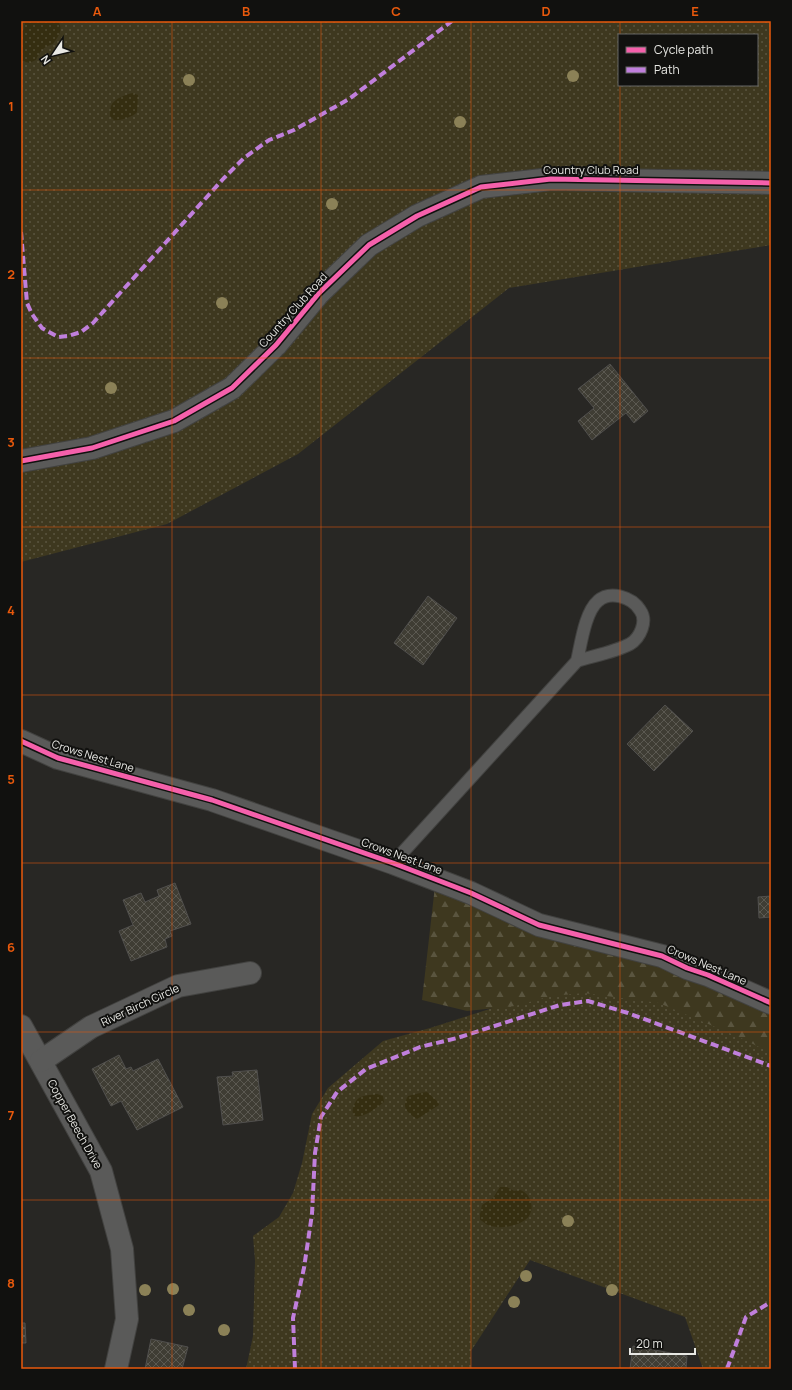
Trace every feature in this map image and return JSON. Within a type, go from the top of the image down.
[{"type":"street","name":"Country Club Road","points":[[21,461],[92,448],[174,421],[232,388],[276,345],[319,293],[369,245],[417,216],[481,187],[551,179],[771,183]]},
{"type":"street","name":"Crows Nest Lane","points":[[21,741],[58,758],[212,800],[392,863],[471,893],[539,925],[662,956],[771,1003]]},
{"type":"street","name":"River Birch Circle","points":[[41,1061],[91,1028],[178,986],[250,973]]},
{"type":"street","name":"Copper Beech Drive","points":[[21,1026],[101,1171],[122,1249],[127,1319],[116,1369]]},
{"type":"lane","name":"Crows Nest Lane","points":[[392,863],[577,661],[587,620],[591,609],[598,601],[606,596],[616,596],[626,598],[636,605],[641,612],[643,622],[642,631],[637,638],[630,644],[606,653],[577,661]]},
{"type":"green space","points":[[21,21],[771,21],[771,245],[509,288],[298,454],[167,524],[21,562]]},
{"type":"green space","points":[[435,886],[662,956],[771,1013],[771,1053],[741,1038],[659,1003],[584,993],[551,996],[515,1006],[467,1011],[422,1000]]},
{"type":"green space","points":[[577,981],[685,997],[771,1037],[771,1369],[703,1369],[685,1317],[530,1260],[471,1351],[471,1369],[246,1369],[253,1336],[255,1261],[253,1236],[279,1217],[293,1193],[302,1163],[312,1114],[328,1088],[383,1041],[430,1028]]},
{"type":"sand","points":[[25,21],[58,21],[60,24],[60,33],[57,39],[53,44],[47,46],[40,52],[36,60],[29,63],[21,60],[21,32],[24,29]]},
{"type":"sand","points":[[133,93],[138,95],[137,112],[133,116],[120,120],[114,120],[110,116],[110,108],[112,103],[120,97]]},
{"type":"sand","points":[[427,1092],[438,1102],[439,1105],[417,1119],[406,1109],[406,1100],[408,1096]]},
{"type":"sand","points":[[377,1094],[383,1096],[384,1102],[366,1114],[360,1116],[354,1115],[354,1106],[359,1098]]},
{"type":"sand","points":[[500,1187],[507,1187],[514,1191],[520,1190],[529,1197],[532,1209],[531,1212],[526,1219],[516,1225],[498,1227],[488,1225],[480,1220],[482,1205],[493,1198]]},
{"type":"building","points":[[610,364],[648,411],[634,423],[626,413],[592,440],[578,421],[594,408],[578,389]]},
{"type":"building","points":[[428,596],[457,618],[423,665],[394,643]]},
{"type":"building","points":[[665,705],[693,731],[654,771],[627,744]]},
{"type":"building","points":[[175,883],[191,924],[170,931],[172,936],[165,939],[167,947],[131,961],[119,931],[133,925],[123,900],[141,893],[145,902],[159,896],[157,890]]},
{"type":"building","points":[[771,896],[771,917],[759,918],[758,897]]},
{"type":"building","points":[[119,1055],[126,1069],[131,1067],[133,1071],[158,1059],[183,1107],[137,1130],[121,1101],[111,1106],[92,1069]]},
{"type":"building","points":[[257,1070],[263,1120],[223,1125],[217,1077],[233,1076],[232,1072]]},
{"type":"building","points":[[21,1323],[25,1323],[26,1343],[21,1343]]},
{"type":"building","points":[[151,1339],[188,1347],[182,1369],[145,1369]]},
{"type":"building","points":[[633,1346],[687,1356],[686,1369],[630,1369]]},
{"type":"marked path","points":[[21,232],[27,303],[32,314],[42,328],[58,337],[81,332],[93,323],[224,178],[244,158],[269,140],[294,130],[349,99],[452,21]]},
{"type":"marked path","points":[[295,1369],[293,1318],[304,1268],[312,1214],[315,1153],[321,1117],[337,1092],[366,1069],[420,1047],[457,1038],[560,1005],[588,1001],[628,1013],[771,1066]]},
{"type":"marked path","points":[[727,1369],[746,1317],[771,1302]]},
{"type":"cycle path","points":[[21,461],[92,448],[174,421],[232,388],[276,345],[319,293],[369,245],[417,216],[481,187],[551,179],[771,183]]},
{"type":"cycle path","points":[[21,741],[58,758],[212,800],[393,863],[471,893],[539,925],[662,956],[771,1003]]}]
